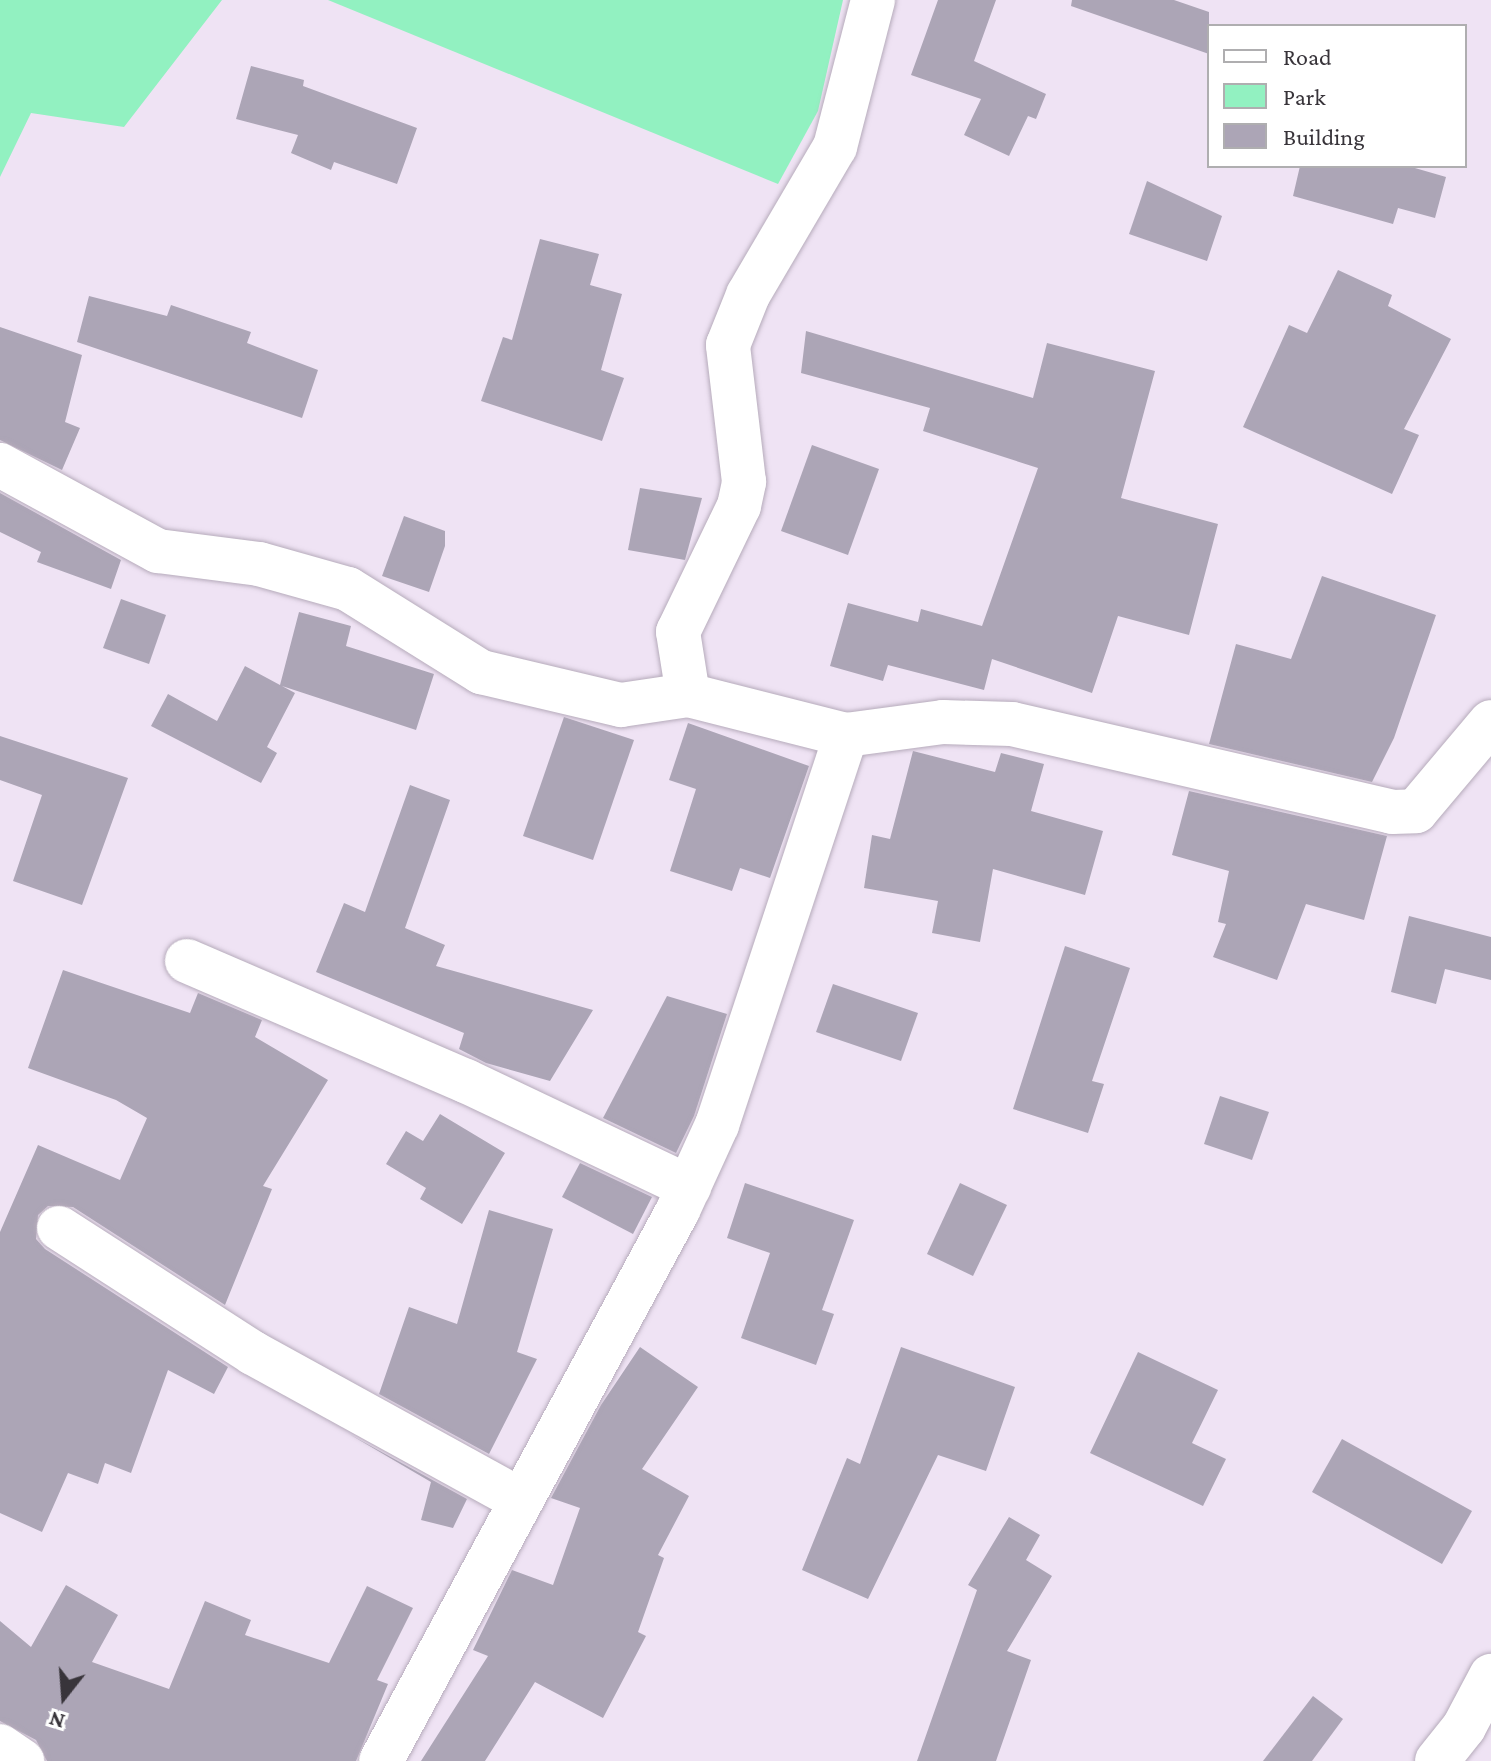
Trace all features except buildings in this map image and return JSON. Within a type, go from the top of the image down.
[{"type":"street","points":[[688,695],[678,632],[739,506],[744,482],[728,345],[748,295],[835,147],[873,0]]},
{"type":"street","points":[[0,465],[158,551],[259,564],[348,589],[481,672],[621,705],[688,695],[846,735],[943,722],[1012,724],[1392,812],[1416,811],[1491,725]]},
{"type":"street","points":[[381,1761],[689,1187],[752,1028],[846,735]]},
{"type":"street","points":[[187,961],[466,1081],[689,1187]]},
{"type":"street","points":[[59,1228],[253,1353],[520,1500]]},
{"type":"street","points":[[1437,1761],[1464,1727],[1491,1676]]},
{"type":"street","points":[[0,1746],[22,1761]]},
{"type":"green space","points":[[0,0],[222,0],[124,127],[31,113],[0,177]]},
{"type":"green space","points":[[328,0],[843,0],[818,111],[778,184]]}]
